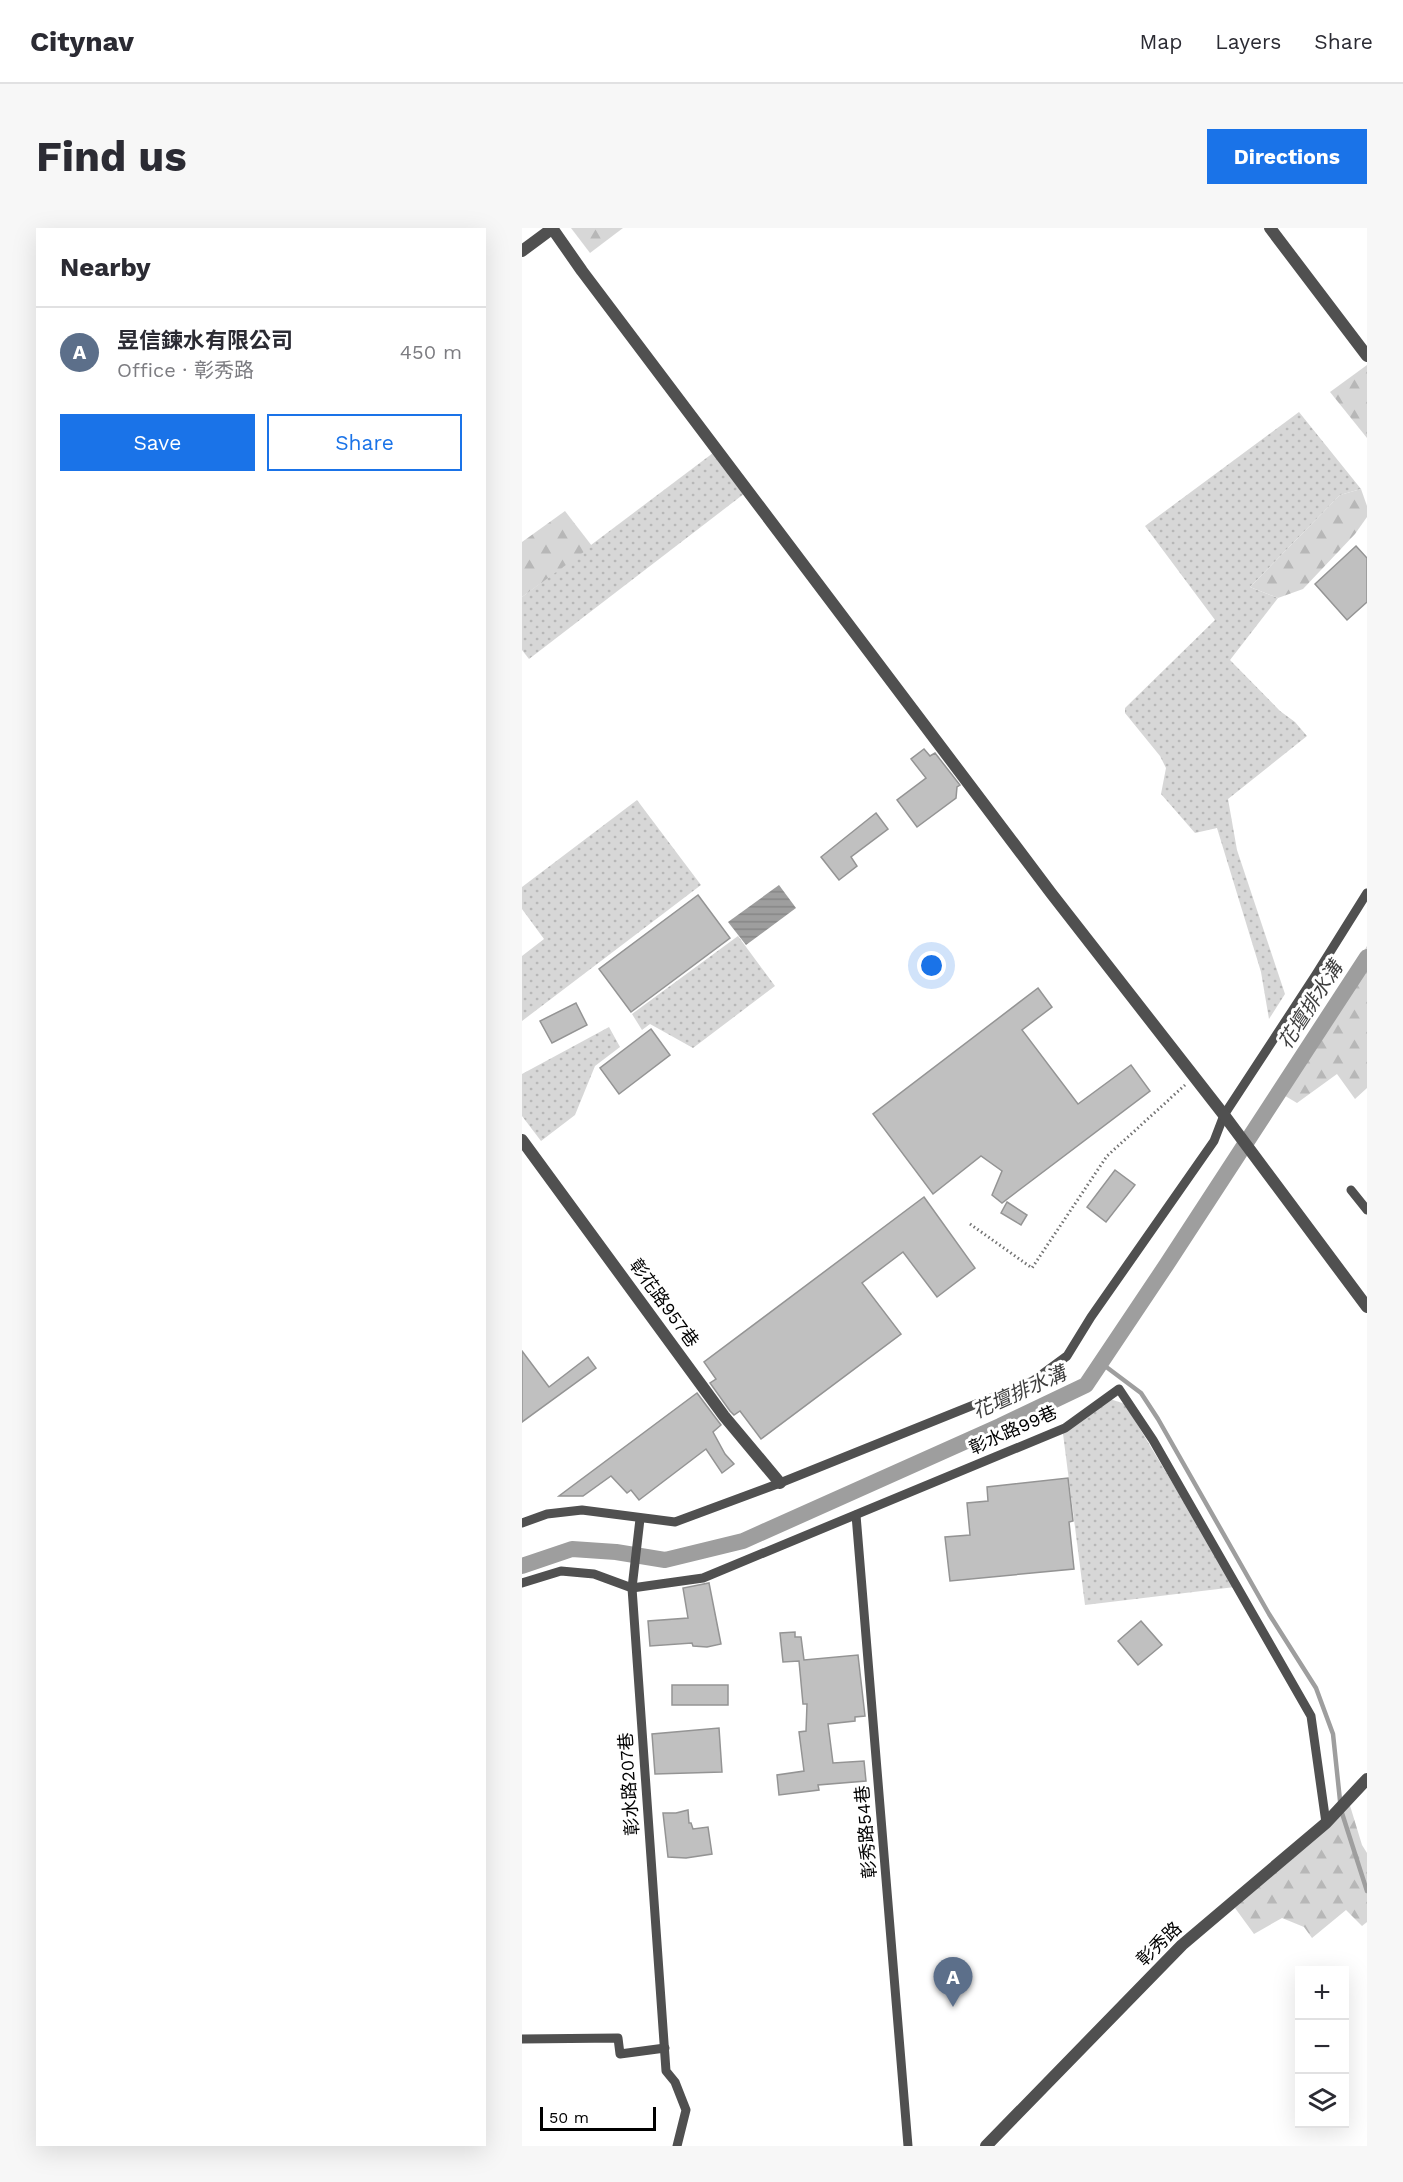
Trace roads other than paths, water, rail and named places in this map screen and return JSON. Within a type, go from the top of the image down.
[{"type":"street","points":[[522,251],[553,228],[582,271],[1044,883],[1224,1114],[1367,1307]]},
{"type":"street","points":[[1270,228],[1367,356]]},
{"type":"street","name":"彰花路957巷","points":[[522,1140],[724,1416],[780,1483]]},
{"type":"street","name":"彰秀路","points":[[986,2146],[1182,1945],[1326,1823],[1367,1779]]},
{"type":"lane","points":[[522,1523],[547,1514],[582,1510],[675,1522],[780,1483],[1033,1381],[1066,1356],[1214,1141],[1224,1114],[1367,893]]},
{"type":"lane","points":[[1351,1190],[1367,1210]]},
{"type":"lane","name":"彰水路99巷","points":[[522,1583],[561,1571],[594,1574],[632,1588],[703,1578],[1065,1428],[1119,1389],[1159,1450],[1311,1716],[1326,1823]]},
{"type":"lane","name":"彰秀路54巷","points":[[856,1515],[908,2146]]},
{"type":"lane","name":"彰水路207巷","points":[[640,1519],[632,1588],[666,2071],[675,2082],[686,2110],[677,2146]]},
{"type":"lane","points":[[522,2039],[618,2038],[620,2054],[665,2048]]},
{"type":"waterway","name":"花壇排水溝","points":[[522,1566],[572,1549],[616,1552],[665,1560],[743,1541],[1086,1385],[1367,957]]},
{"type":"waterway","points":[[1101,1363],[1141,1393],[1269,1614],[1316,1688],[1333,1734],[1341,1810],[1367,1891]]},
{"type":"place","name":"昱信鍊水有限公司","points":[[953,2007]]}]
